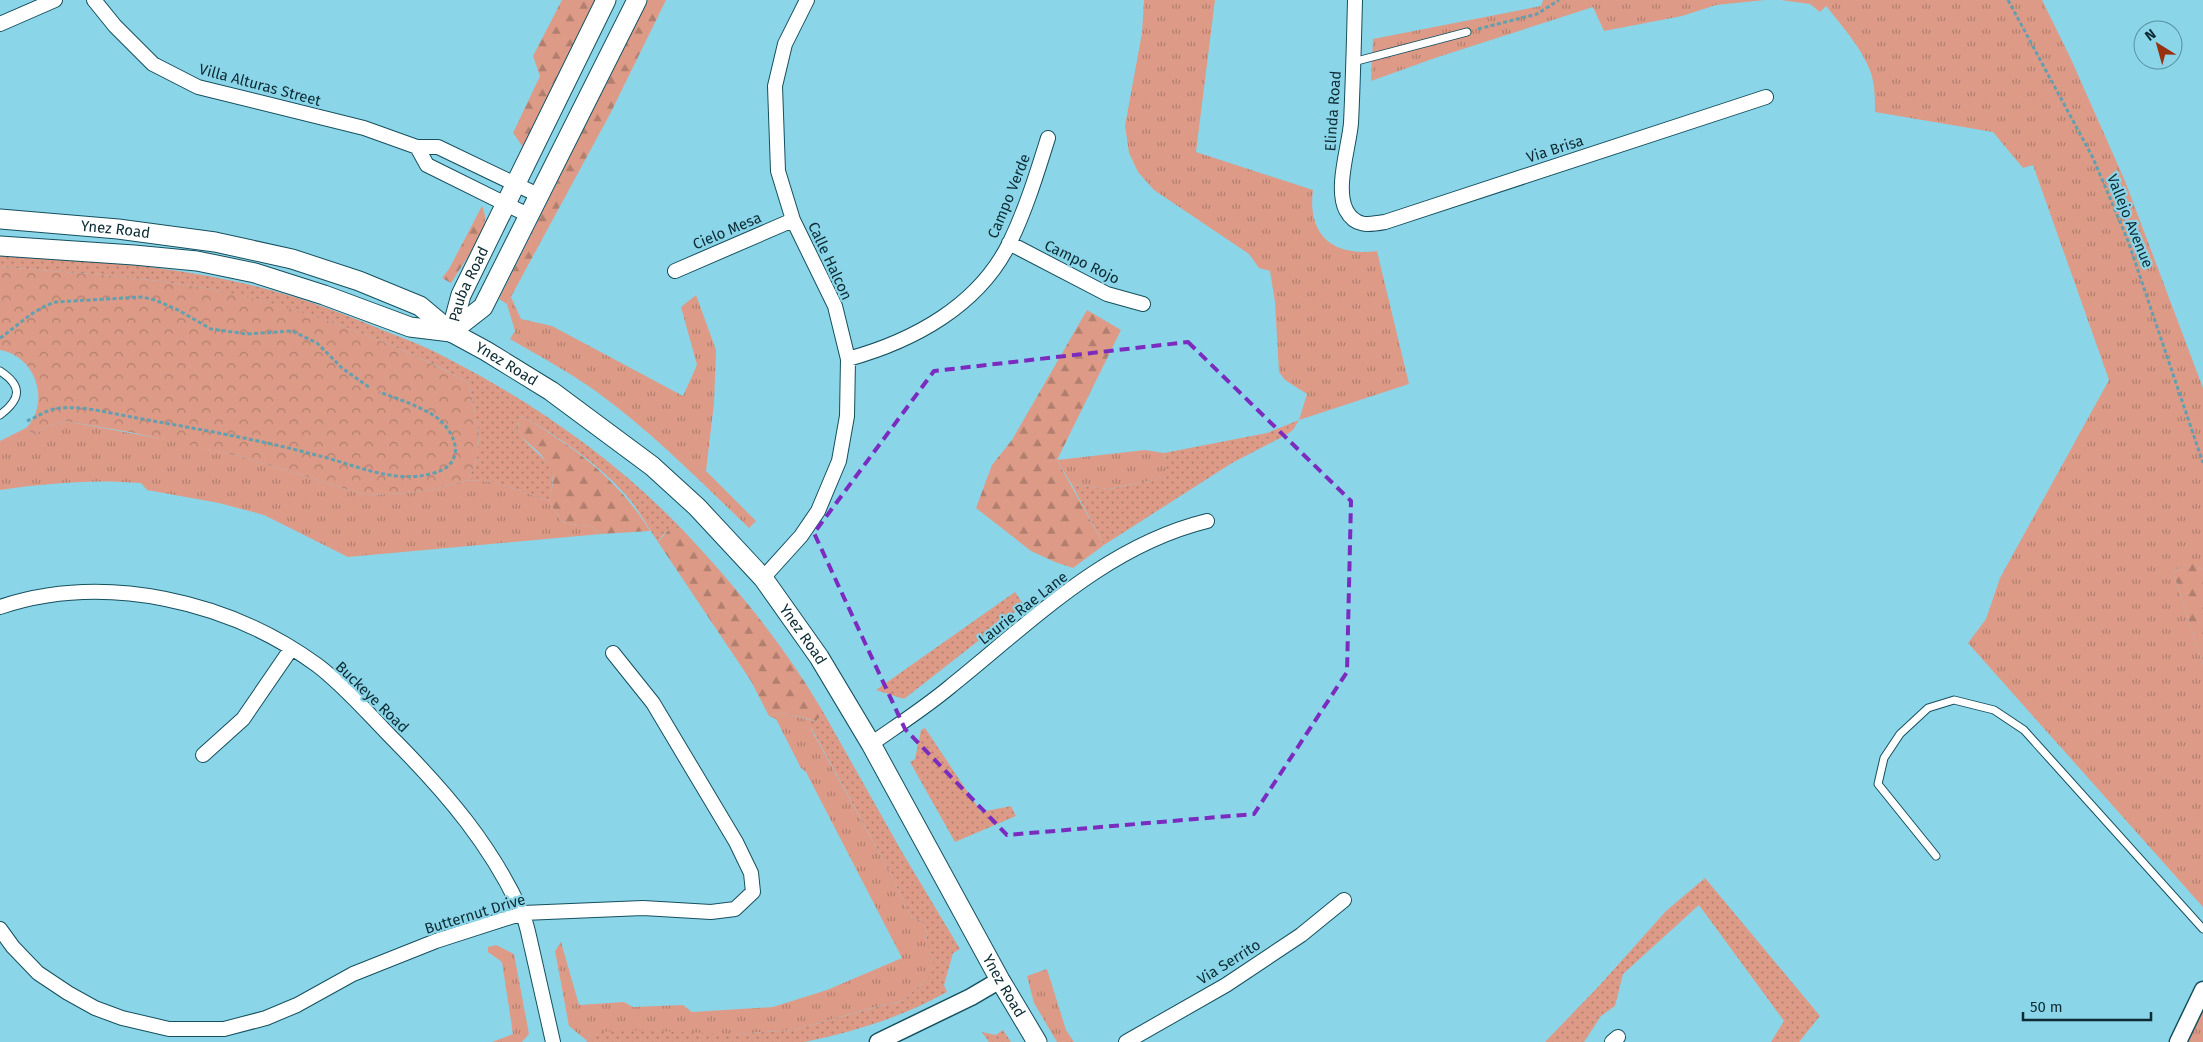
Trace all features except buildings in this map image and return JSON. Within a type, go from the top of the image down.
[{"type":"main road","name":"Pauba Road","points":[[450,332],[461,295],[606,0]]},
{"type":"main road","name":"Pauba Road","points":[[450,332],[483,307],[637,0]]},
{"type":"main road","name":"Ynez Road","points":[[0,219],[118,228],[215,242],[292,260],[359,281],[420,306],[450,332],[486,351],[551,391],[652,466],[697,507],[763,578],[820,657],[872,744],[1000,980],[1037,1042]]},
{"type":"main road","name":"Ynez Road","points":[[0,246],[197,261],[255,274],[324,294],[410,327],[450,332]]},
{"type":"street","points":[[0,24],[55,0]]},
{"type":"street","name":"Villa Alturas Street","points":[[94,0],[115,26],[153,64],[198,87],[364,128],[416,147],[438,147],[538,195]]},
{"type":"street","name":"Calle Halcon","points":[[763,578],[801,536],[818,511],[839,461],[847,416],[848,359],[835,306],[793,220],[778,171],[774,86],[785,44],[807,0]]},
{"type":"street","name":"Elinda Road","points":[[1354,221],[1345,208],[1342,190],[1351,125],[1355,0]]},
{"type":"street","name":"Via Brisa","points":[[1354,221],[1366,225],[1385,222],[1766,97]]},
{"type":"street","name":"Campo Verde","points":[[848,359],[874,352],[913,336],[943,317],[977,290],[1010,243],[1034,185],[1048,138]]},
{"type":"street","points":[[416,147],[428,165],[528,215]]},
{"type":"street","name":"Cielo Mesa","points":[[674,271],[793,220]]},
{"type":"street","name":"Campo Rojo","points":[[1010,243],[1107,294],[1143,304]]},
{"type":"street","name":"Laurie Rae Lane","points":[[872,744],[949,688],[1052,604],[1116,557],[1158,536],[1207,520]]},
{"type":"street","name":"Buckeye Road","points":[[0,607],[63,593],[122,593],[171,600],[216,614],[260,631],[318,666],[406,753],[462,813],[498,864],[523,913],[553,1042]]},
{"type":"street","points":[[203,755],[243,719],[291,649]]},
{"type":"street","name":"Butternut Drive","points":[[0,929],[13,947],[38,972],[68,993],[95,1008],[122,1018],[169,1029],[224,1029],[266,1018],[297,1005],[353,974],[436,941],[523,913],[643,908],[712,912],[735,908],[753,892],[751,873],[736,842],[653,703],[613,653]]},
{"type":"street","name":"Via Serrito","points":[[1126,1042],[1226,985],[1301,935],[1344,900]]},
{"type":"street","points":[[878,1042],[970,997],[1000,980]]},
{"type":"street","points":[[2178,1042],[2203,990]]},
{"type":"lane","points":[[1353,62],[1467,32]]},
{"type":"lane","points":[[0,371],[10,377],[16,384],[17,395],[11,407],[0,415]]},
{"type":"lane","points":[[1936,856],[1878,784],[1884,758],[1900,734],[1928,708],[1954,700],[1994,710],[2024,730],[2203,929]]},
{"type":"path","points":[[1467,32],[1537,14],[1559,0]]},
{"type":"path","name":"Vallejo Avenue","points":[[2008,0],[2093,158],[2128,240],[2203,463]]},
{"type":"path","points":[[0,338],[31,312],[56,302],[142,298],[155,300],[178,310],[211,329],[247,334],[292,332],[317,343],[342,368],[370,388]]},
{"type":"path","points":[[26,421],[54,409],[77,409],[108,413],[266,442],[330,459],[359,469],[396,476],[433,474],[444,470],[453,463],[456,453],[454,443],[450,432],[440,420],[428,412],[379,392]]},
{"type":"highlighted area","points":[[1188,342],[1351,501],[1347,672],[1254,814],[1007,835],[905,729],[814,533],[934,371]]},
{"type":"green space","points":[[562,0],[597,0],[525,150],[513,133],[540,76],[533,56]]},
{"type":"green space","points":[[648,0],[666,0],[610,114],[507,304],[499,299]]},
{"type":"green space","points":[[1144,0],[1215,0],[1196,152],[1313,190],[1312,206],[1314,219],[1319,231],[1326,240],[1348,250],[1361,252],[1377,251],[1409,384],[1299,420],[1307,394],[1285,380],[1279,372],[1275,302],[1270,271],[1259,268],[1249,254],[1154,190],[1138,172],[1129,153],[1125,126],[1142,33]]},
{"type":"green space","points":[[1543,0],[1765,0],[1716,5],[1682,16],[1604,31],[1593,7],[1435,58],[1371,81],[1373,39],[1541,6]]},
{"type":"green space","points":[[1781,0],[2042,0],[2070,57],[2125,181],[2203,388],[2203,570],[2199,567],[2188,565],[2173,572],[2203,665],[2203,907],[1968,643],[1986,619],[2000,578],[2109,380],[2033,165],[2023,168],[1993,132],[1875,112],[1873,83],[1867,64],[1851,38],[1826,6],[1820,12],[1810,4]]},
{"type":"green space","points":[[482,206],[485,216],[484,226],[473,248],[451,283],[442,278],[449,269]]},
{"type":"green space","points":[[0,255],[117,264],[204,275],[287,295],[356,319],[435,352],[476,373],[539,411],[599,454],[655,502],[681,528],[673,528],[667,531],[658,542],[630,499],[614,482],[563,441],[522,416],[518,423],[519,430],[528,444],[542,457],[551,470],[553,482],[549,501],[494,482],[468,480],[477,459],[479,434],[469,383],[407,352],[373,338],[338,324],[267,302],[232,294],[150,280],[0,267]]},
{"type":"green space","points":[[0,267],[125,277],[174,283],[233,294],[268,302],[338,324],[406,352],[469,383],[479,434],[477,459],[468,480],[436,489],[407,493],[366,495],[239,456],[129,432],[65,421],[48,426],[34,435],[26,428],[34,417],[38,406],[36,382],[31,370],[23,361],[12,354],[0,350]]},
{"type":"green space","points":[[696,295],[716,350],[714,403],[706,471],[756,521],[749,528],[677,459],[621,410],[579,380],[510,339],[515,331],[507,304],[511,297],[521,319],[552,326],[683,396],[697,365],[681,307]]},
{"type":"green space","points":[[1087,310],[1121,330],[1057,460],[1104,545],[1073,568],[1031,551],[976,508],[992,465],[1012,440]]},
{"type":"green space","points":[[522,416],[559,439],[594,466],[624,496],[650,531],[601,534],[591,526],[567,524],[561,521],[549,501],[553,478],[547,464],[542,456],[524,438],[518,428]]},
{"type":"green space","points":[[1299,420],[1293,430],[1286,435],[1232,463],[1104,545],[1072,485],[1110,489],[1167,477],[1164,453],[1267,433]]},
{"type":"green space","points":[[65,421],[178,442],[239,456],[366,495],[407,493],[436,489],[468,480],[494,482],[549,501],[561,521],[567,524],[591,526],[601,534],[348,557],[264,515],[219,503],[147,490],[141,483],[70,482],[0,490],[0,441],[26,428],[34,435],[48,426]]},
{"type":"green space","points":[[1145,450],[1164,453],[1168,477],[1109,489],[1072,485],[1057,460]]},
{"type":"green space","points":[[681,528],[720,571],[774,638],[822,710],[821,716],[816,721],[782,713],[769,716],[751,681],[658,542],[669,529]]},
{"type":"green space","points":[[2187,564],[2194,564],[2203,570],[2203,665],[2173,572]]},
{"type":"green space","points":[[1015,592],[1024,605],[904,699],[876,690]]},
{"type":"green space","points":[[822,710],[902,852],[960,949],[953,953],[944,985],[947,992],[913,1009],[877,1023],[804,1042],[587,1042],[586,1040],[591,1035],[622,1030],[737,1034],[794,1030],[887,1004],[901,1002],[928,978],[933,968],[933,960],[925,940],[928,934],[922,921],[912,917],[905,906],[891,874],[809,724],[810,720],[816,721],[821,716]]},
{"type":"green space","points":[[782,713],[810,720],[811,729],[891,874],[905,906],[912,917],[922,921],[928,934],[925,939],[933,961],[930,977],[900,1002],[886,1004],[794,1030],[737,1034],[591,1035],[586,1040],[569,1026],[555,951],[561,942],[579,1005],[624,1002],[633,1007],[683,1005],[692,1012],[773,1007],[827,990],[902,958],[806,772],[801,768],[776,719],[769,716]]},
{"type":"green space","points":[[925,728],[981,812],[1011,806],[1016,816],[955,842],[910,762],[915,759],[921,730]]},
{"type":"green space","points":[[1705,878],[1820,1016],[1799,1042],[1771,1042],[1784,1021],[1699,905],[1623,974],[1615,1006],[1601,1016],[1584,1042],[1545,1042],[1599,986],[1666,911]]},
{"type":"green space","points":[[496,945],[514,954],[529,1034],[522,1042],[492,1042],[513,1034],[502,962],[488,952],[488,947]]},
{"type":"green space","points":[[1047,969],[1066,1030],[1074,1042],[1057,1042],[1034,1003],[1027,976]]},
{"type":"green space","points":[[2203,1006],[2203,1042],[2185,1042]]},
{"type":"green space","points":[[1003,1030],[1011,1042],[989,1042],[982,1032],[996,1035]]}]
